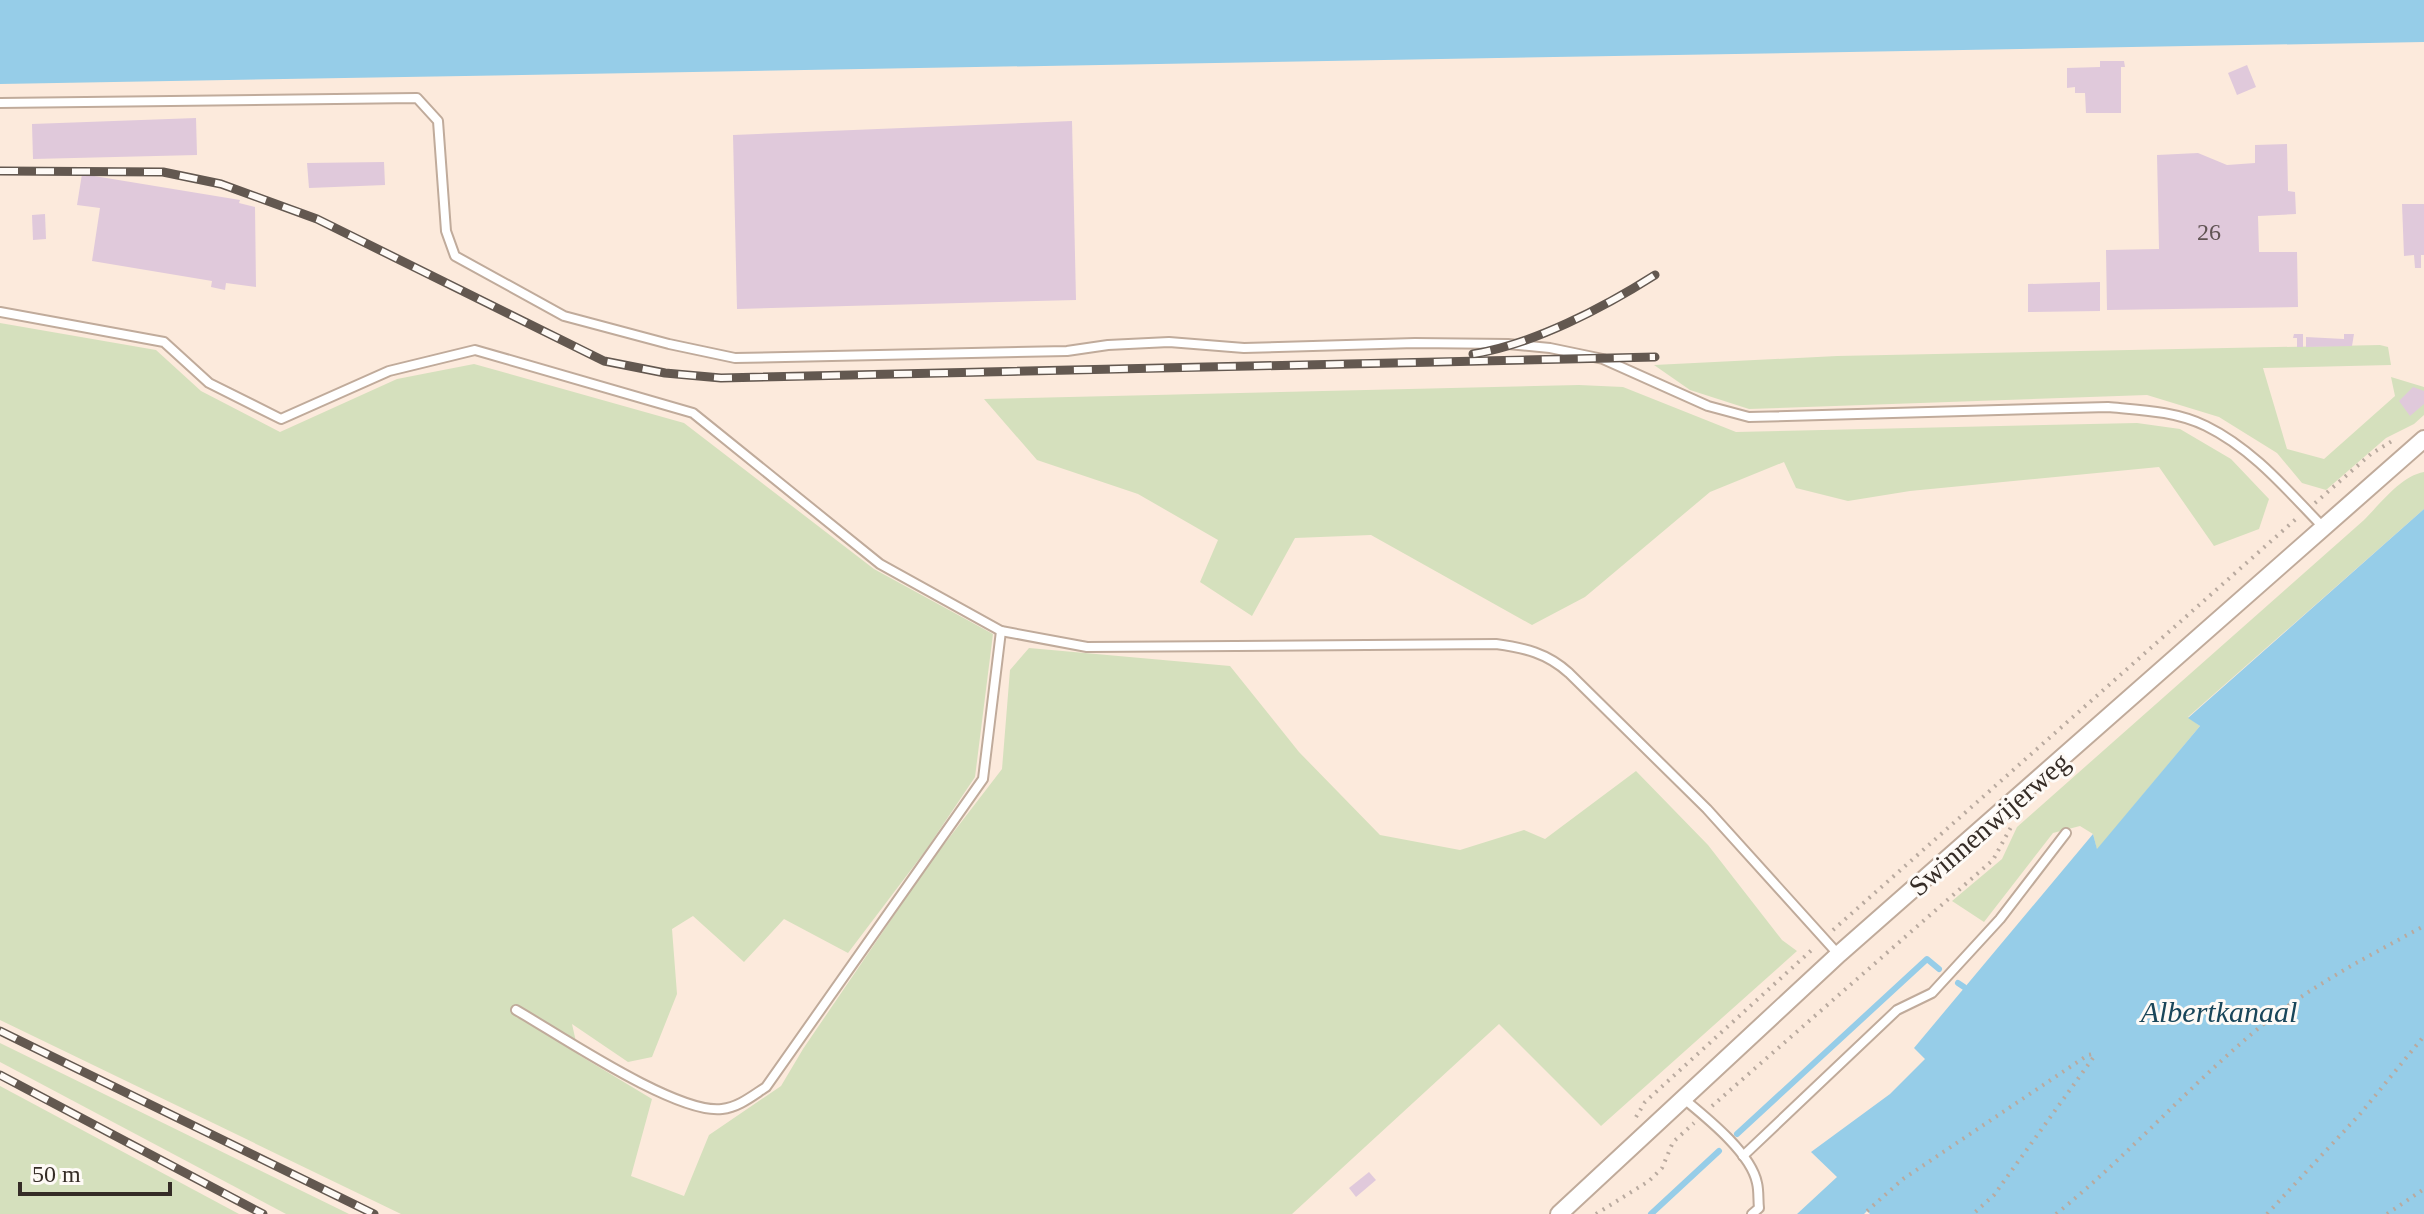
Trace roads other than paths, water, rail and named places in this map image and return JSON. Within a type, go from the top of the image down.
[{"type":"street","name":"Swinnenwijerweg","points":[[1559,1214],[1839,954],[2323,527],[2422,444]]},
{"type":"lane","points":[[0,103],[417,98],[438,121],[446,231],[455,256],[564,316],[735,358],[1067,351],[1169,342],[1244,348],[1508,344],[1550,348],[1603,359],[1708,406],[1749,417],[2108,407],[2159,412],[2204,425],[2242,449],[2284,484],[2323,527]]},
{"type":"lane","points":[[0,312],[164,342],[209,383],[281,419],[389,371],[475,350],[693,413],[880,564],[1001,631],[1087,647],[1496,644],[1531,649],[1556,661],[1580,683],[1707,809],[1839,954]]},
{"type":"lane","points":[[516,1010],[649,1088],[693,1105],[721,1109],[747,1101],[766,1087],[983,779],[1001,631]]},
{"type":"lane","points":[[1743,1156],[1897,1010],[1932,993],[2000,919],[2066,833]]},
{"type":"lane","points":[[1683,1099],[1703,1114],[1749,1161],[1757,1183],[1759,1208],[1752,1214]]},
{"type":"water","points":[[0,0],[2424,0],[2424,42],[0,84]]},
{"type":"water","name":"Albertkanaal","points":[[2424,509],[2424,1214],[1870,1214],[1867,1211],[1864,1214],[1797,1214],[1837,1177],[1811,1152],[1890,1094],[1925,1059],[1914,1048],[2093,834],[2097,849],[2200,726],[2188,718]]},
{"type":"waterway","points":[[1737,1134],[1927,959],[1939,969]]},
{"type":"waterway","points":[[1958,983],[1964,987]]},
{"type":"waterway","points":[[1651,1214],[1719,1151]]},
{"type":"railway","points":[[0,171],[163,172],[221,184],[317,219],[604,361],[665,373],[721,378],[1655,357]]},
{"type":"railway","points":[[1473,354],[1544,333],[1613,300],[1655,275]]},
{"type":"railway","points":[[0,1031],[374,1214]]},
{"type":"railway","points":[[0,1075],[263,1214]]}]
